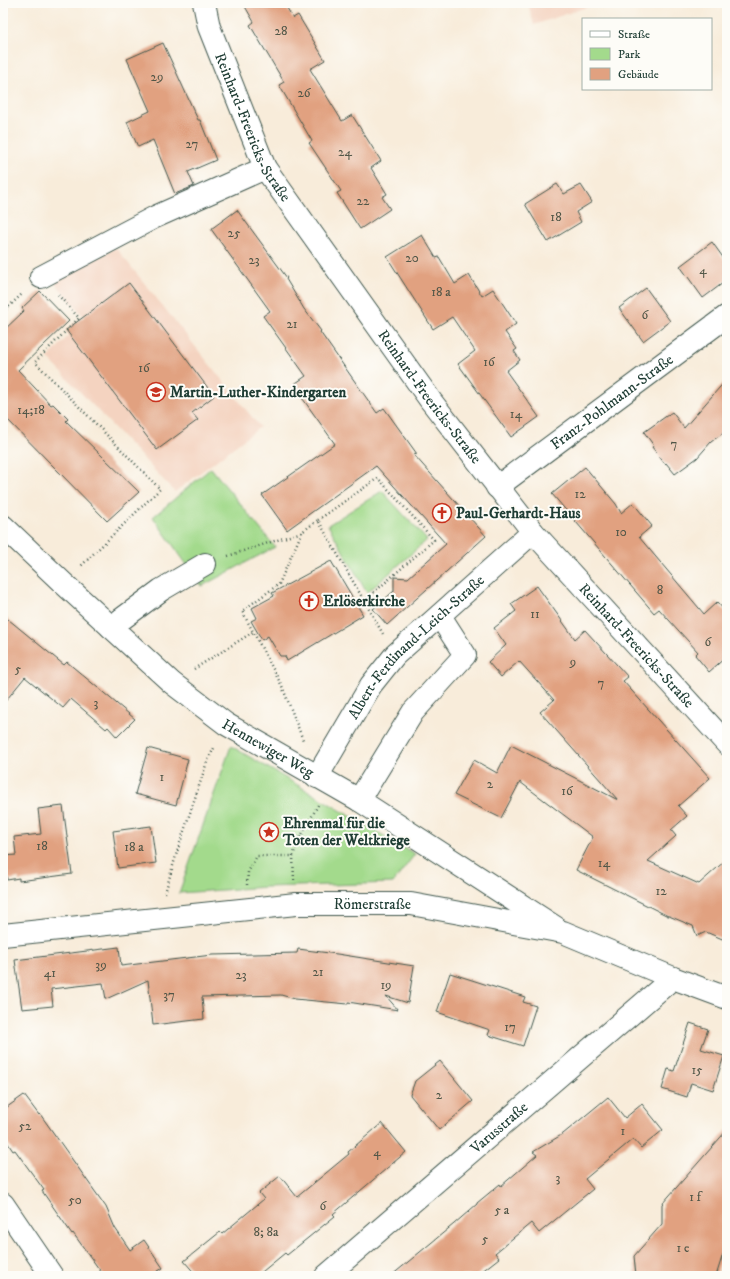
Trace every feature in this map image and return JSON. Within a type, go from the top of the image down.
[{"type":"street","name":"Reinhard-Freericks-Straße","points":[[204,3],[209,27],[265,168],[431,401],[533,532],[727,744]]},
{"type":"street","points":[[41,277],[155,217],[265,168]]},
{"type":"street","name":"Franz-Pohlmann-Straße","points":[[497,487],[727,316]]},
{"type":"street","name":"Hennewiger Weg","points":[[3,526],[63,584],[172,683],[226,724],[359,800],[563,932]]},
{"type":"street","name":"Albert-Ferdinand-Leich-Straße","points":[[324,780],[371,685],[395,656],[533,532]]},
{"type":"street","points":[[111,626],[161,590],[205,564]]},
{"type":"street","points":[[359,800],[413,712],[464,655],[440,616]]},
{"type":"street","name":"Römerstraße","points":[[3,935],[157,920],[296,904],[411,904],[563,932],[672,978],[727,998]]},
{"type":"street","name":"Varusstraße","points":[[326,1276],[672,978]]},
{"type":"street","points":[[3,1204],[52,1276]]},
{"type":"path","points":[[41,277],[79,318],[35,362],[160,489],[63,584]]},
{"type":"path","points":[[205,564],[302,532],[378,478],[434,540],[364,601]]},
{"type":"path","points":[[318,520],[395,656]]},
{"type":"path","points":[[302,532],[279,584],[242,611],[282,686],[304,742]]},
{"type":"path","points":[[172,683],[254,632]]},
{"type":"path","points":[[157,920],[177,852],[207,762],[226,724]]},
{"type":"path","points":[[296,904],[293,856],[296,844],[324,780]]},
{"type":"path","points":[[249,909],[247,882],[248,872],[257,856],[293,856]]},
{"type":"path","points":[[722,1276],[727,1265]]},
{"type":"shaded area","points":[[528,3],[598,3],[534,25]]},
{"type":"shaded area","name":"Martin-Luther-Kindergarten","points":[[116,248],[260,427],[175,492],[48,358],[85,318],[51,278]]},
{"type":"green space","points":[[211,468],[275,547],[202,586],[153,517]]},
{"type":"green space","points":[[382,491],[427,540],[367,593],[328,525]]},
{"type":"green space","points":[[231,746],[415,854],[393,883],[266,887],[179,893]]},
{"type":"building","points":[[243,3],[284,3],[293,18],[298,15],[325,60],[310,69],[342,121],[352,115],[381,161],[371,168],[387,194],[382,197],[390,209],[360,229],[337,193],[341,191],[309,143],[312,141],[279,85],[284,82],[250,25],[254,22]]},
{"type":"building","points":[[163,43],[198,120],[200,120],[216,160],[188,172],[194,186],[175,194],[153,140],[138,147],[127,122],[150,111],[127,59]]},
{"type":"building","points":[[557,184],[564,194],[581,185],[592,202],[576,212],[581,222],[548,242],[525,204]]},
{"type":"building","points":[[237,210],[287,278],[286,279],[304,309],[321,331],[320,332],[377,413],[384,408],[417,454],[414,455],[486,536],[387,625],[373,609],[394,591],[394,577],[408,578],[446,544],[376,466],[287,530],[262,495],[335,444],[293,385],[306,376],[263,316],[270,311],[211,229]]},
{"type":"building","points":[[422,235],[436,258],[439,257],[455,284],[469,275],[482,296],[493,289],[516,324],[505,332],[517,349],[514,351],[520,360],[506,371],[539,417],[511,437],[458,364],[475,351],[452,317],[433,329],[387,257]]},
{"type":"building","points":[[712,242],[727,263],[727,280],[703,298],[680,266]]},
{"type":"building","points":[[129,283],[214,396],[192,413],[198,420],[157,450],[66,330]]},
{"type":"building","points":[[646,288],[670,321],[643,341],[619,308]]},
{"type":"building","points":[[40,291],[69,321],[18,370],[51,405],[53,404],[68,419],[66,421],[139,492],[107,521],[3,415],[3,331],[24,311],[22,308]]},
{"type":"building","points":[[727,379],[727,430],[711,442],[697,458],[675,474],[652,447],[654,446],[644,432],[672,412],[684,428]]},
{"type":"building","points":[[585,467],[616,504],[621,513],[633,503],[652,526],[639,537],[704,614],[717,602],[727,613],[727,656],[709,672],[695,655],[698,652],[659,609],[654,613],[552,494]]},
{"type":"building","name":"Erlöserkirche","points":[[331,561],[363,615],[287,661],[285,656],[280,656],[268,636],[262,640],[251,621],[257,618],[252,608],[274,596],[272,593]]},
{"type":"building","points":[[537,586],[575,639],[585,630],[628,677],[623,681],[710,778],[678,806],[687,816],[671,830],[676,836],[648,861],[699,884],[727,859],[727,941],[706,932],[697,936],[693,926],[668,916],[576,870],[593,837],[520,782],[501,818],[454,795],[474,760],[497,773],[511,745],[618,800],[540,712],[554,700],[519,661],[501,677],[488,662],[506,645],[494,628],[516,611],[511,604]]},
{"type":"building","points":[[3,615],[64,665],[67,662],[135,719],[117,737],[108,727],[106,729],[71,699],[63,708],[25,677],[3,704]]},
{"type":"building","points":[[148,748],[188,759],[176,805],[135,794]]},
{"type":"building","points":[[63,806],[72,874],[19,881],[19,878],[7,880],[4,856],[16,855],[14,837],[41,834],[38,809]]},
{"type":"building","points":[[151,826],[156,863],[118,868],[113,831]]},
{"type":"building","points":[[119,947],[121,966],[212,955],[297,953],[298,949],[414,966],[408,1003],[386,996],[398,1010],[348,1002],[348,1004],[295,999],[281,995],[202,997],[204,1019],[153,1025],[148,980],[106,999],[103,983],[51,989],[53,1006],[22,1009],[15,960]]},
{"type":"building","points":[[450,973],[525,997],[523,1002],[536,1006],[523,1046],[488,1035],[490,1030],[437,1012]]},
{"type":"building","points":[[690,1023],[708,1029],[701,1049],[724,1056],[713,1090],[691,1083],[687,1097],[662,1089],[668,1069],[674,1071]]},
{"type":"building","points":[[440,1061],[473,1101],[439,1130],[410,1095],[415,1081]]},
{"type":"building","points":[[24,1095],[39,1115],[40,1114],[106,1207],[115,1228],[130,1250],[144,1240],[163,1268],[150,1276],[104,1276],[42,1191],[44,1190],[3,1136],[3,1110]]},
{"type":"building","points":[[608,1097],[625,1118],[642,1104],[663,1130],[641,1148],[633,1139],[585,1179],[593,1189],[539,1233],[531,1223],[495,1253],[499,1258],[476,1276],[391,1276],[477,1203],[500,1184],[501,1186],[537,1155],[533,1152],[563,1134]]},
{"type":"building","points":[[382,1123],[406,1152],[333,1214],[335,1216],[287,1255],[285,1253],[257,1276],[197,1276],[184,1261],[220,1232],[222,1234],[264,1199],[259,1193],[280,1176],[297,1197],[349,1154],[348,1152]]},
{"type":"building","points":[[727,1130],[727,1250],[723,1254],[716,1276],[636,1276],[634,1256],[662,1224],[662,1204]]},
{"type":"place","name":"Martin-Luther-Kindergarten","points":[[156,392]]},
{"type":"place","name":"Paul-Gerhardt-Haus","points":[[442,513]]},
{"type":"place","name":"Erlöserkirche","points":[[309,601]]},
{"type":"place","name":"Ehrenmal für die Toten der Weltkriege","points":[[269,832]]}]
